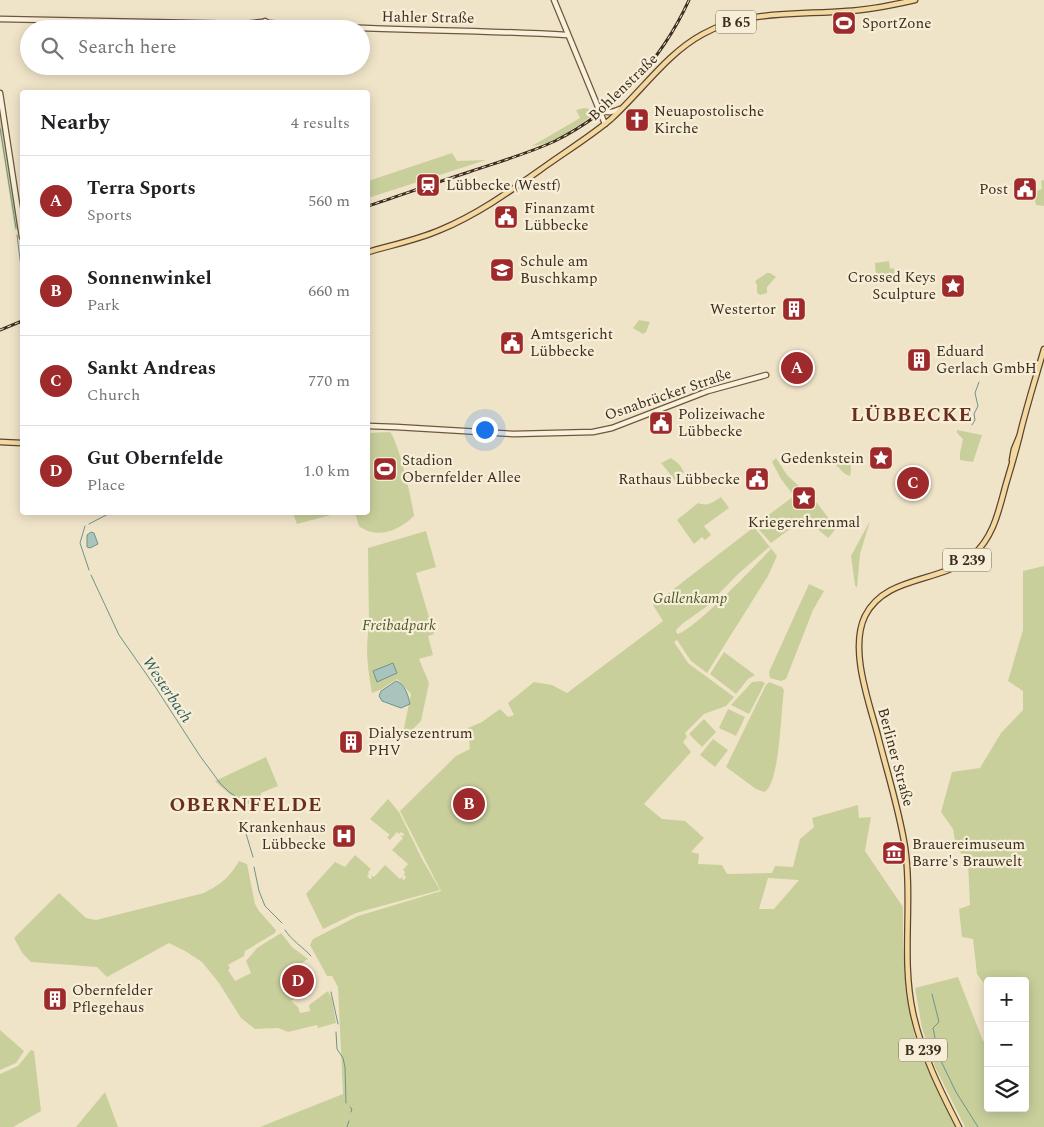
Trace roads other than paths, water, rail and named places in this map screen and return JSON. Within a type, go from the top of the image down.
[{"type":"main road","name":"Bohlenstraße","points":[[370,251],[422,237],[466,218],[520,184],[605,124],[624,108],[681,49],[715,28],[767,16],[849,11],[914,0]]},
{"type":"main road","name":"Berliner Straße","points":[[959,1127],[927,1061],[913,1014],[907,963],[908,875],[904,845],[900,820],[864,680],[860,654],[860,636],[864,617],[873,603],[882,595],[894,588],[942,573],[961,564],[981,547],[989,535],[996,518],[1044,349]]},
{"type":"main road","points":[[0,442],[20,443]]},
{"type":"street","points":[[554,0],[605,124]]},
{"type":"street","points":[[0,19],[49,20]]},
{"type":"street","name":"Hahler Straße","points":[[370,28],[567,35]]},
{"type":"street","points":[[0,93],[20,224]]},
{"type":"street","points":[[596,104],[607,112],[614,112],[624,108]]},
{"type":"street","name":"Osnabrücker Straße","points":[[370,426],[514,434],[593,432],[612,428],[708,391],[766,375]]},
{"type":"water","points":[[91,532],[94,533],[98,544],[90,548],[87,547],[87,535]]},
{"type":"water","points":[[393,663],[397,673],[377,682],[373,671]]},
{"type":"water","points":[[396,681],[404,687],[410,704],[401,708],[382,701],[379,696],[381,691]]},
{"type":"waterway","name":"Westerbach","points":[[0,128],[16,228]]},
{"type":"waterway","name":"Westerbach","points":[[17,235],[20,259]]},
{"type":"waterway","points":[[972,425],[978,406],[975,393],[979,382]]},
{"type":"waterway","name":"Westerbach","points":[[89,524],[106,515]]},
{"type":"waterway","name":"Westerbach","points":[[85,526],[80,543],[89,570]]},
{"type":"waterway","name":"Westerbach","points":[[91,575],[119,635],[200,756],[220,783],[229,792],[245,802]]},
{"type":"waterway","name":"Westerbach","points":[[242,820],[253,857]]},
{"type":"waterway","name":"Westerbach","points":[[254,867],[259,891],[265,906],[282,923]]},
{"type":"waterway","name":"Westerbach","points":[[285,930],[311,956]]},
{"type":"waterway","name":"Westerbach","points":[[331,992],[338,1024]]},
{"type":"waterway","points":[[932,994],[939,1022],[933,1028],[939,1057],[956,1092],[978,1127]]},
{"type":"waterway","name":"Westerbach","points":[[336,1032],[337,1049],[343,1058],[345,1067],[346,1103]]},
{"type":"waterway","name":"Westerbach","points":[[350,1107],[352,1109],[351,1112]]},
{"type":"waterway","name":"Westerbach","points":[[347,1127],[349,1121]]},
{"type":"railway","points":[[370,205],[523,154],[555,141],[577,129],[616,99],[650,64],[665,44],[689,0]]},
{"type":"railway","points":[[0,330],[20,322]]},
{"type":"place","name":"SportZone","points":[[844,23]]},
{"type":"place","name":"Neuapostolische Kirche","points":[[637,120]]},
{"type":"place","name":"Lübbecke (Westf)","points":[[428,185]]},
{"type":"place","name":"Post","points":[[1025,189]]},
{"type":"place","name":"Finanzamt Lübbecke","points":[[506,217]]},
{"type":"place","name":"Schule am Buschkamp","points":[[502,270]]},
{"type":"place","name":"Crossed Keys Sculpture","points":[[953,286]]},
{"type":"place","name":"Westertor","points":[[794,309]]},
{"type":"place","name":"Amtsgericht Lübbecke","points":[[512,343]]},
{"type":"place","name":"Eduard Gerlach GmbH","points":[[919,360]]},
{"type":"place","name":"Terra Sports","points":[[797,368]]},
{"type":"place","name":"Polizeiwache Lübbecke","points":[[661,423]]},
{"type":"place","name":"Gedenkstein","points":[[881,458]]},
{"type":"place","name":"Stadion Obernfelder Allee","points":[[385,469]]},
{"type":"place","name":"Rathaus Lübbecke","points":[[757,479]]},
{"type":"place","name":"Sankt Andreas","points":[[913,483]]},
{"type":"place","name":"Kriegerehrenmal","points":[[804,498]]},
{"type":"place","name":"Dialysezentrum PHV","points":[[351,742]]},
{"type":"place","name":"Sonnenwinkel","points":[[469,804]]},
{"type":"place","name":"Krankenhaus Lübbecke","points":[[344,836]]},
{"type":"place","name":"Brauereimuseum Barre's Brauwelt","points":[[894,853]]},
{"type":"place","name":"Gut Obernfelde","points":[[298,981]]},
{"type":"place","name":"Obernfelder Pflegehaus","points":[[55,999]]},
{"type":"district","name":"LÜBBECKE","points":[[912,414]]},
{"type":"district","name":"OBERNFELDE","points":[[246,804]]},
{"type":"park label","name":"Gallenkamp","points":[[690,598]]},
{"type":"park label","name":"Freibadpark","points":[[399,625]]}]
